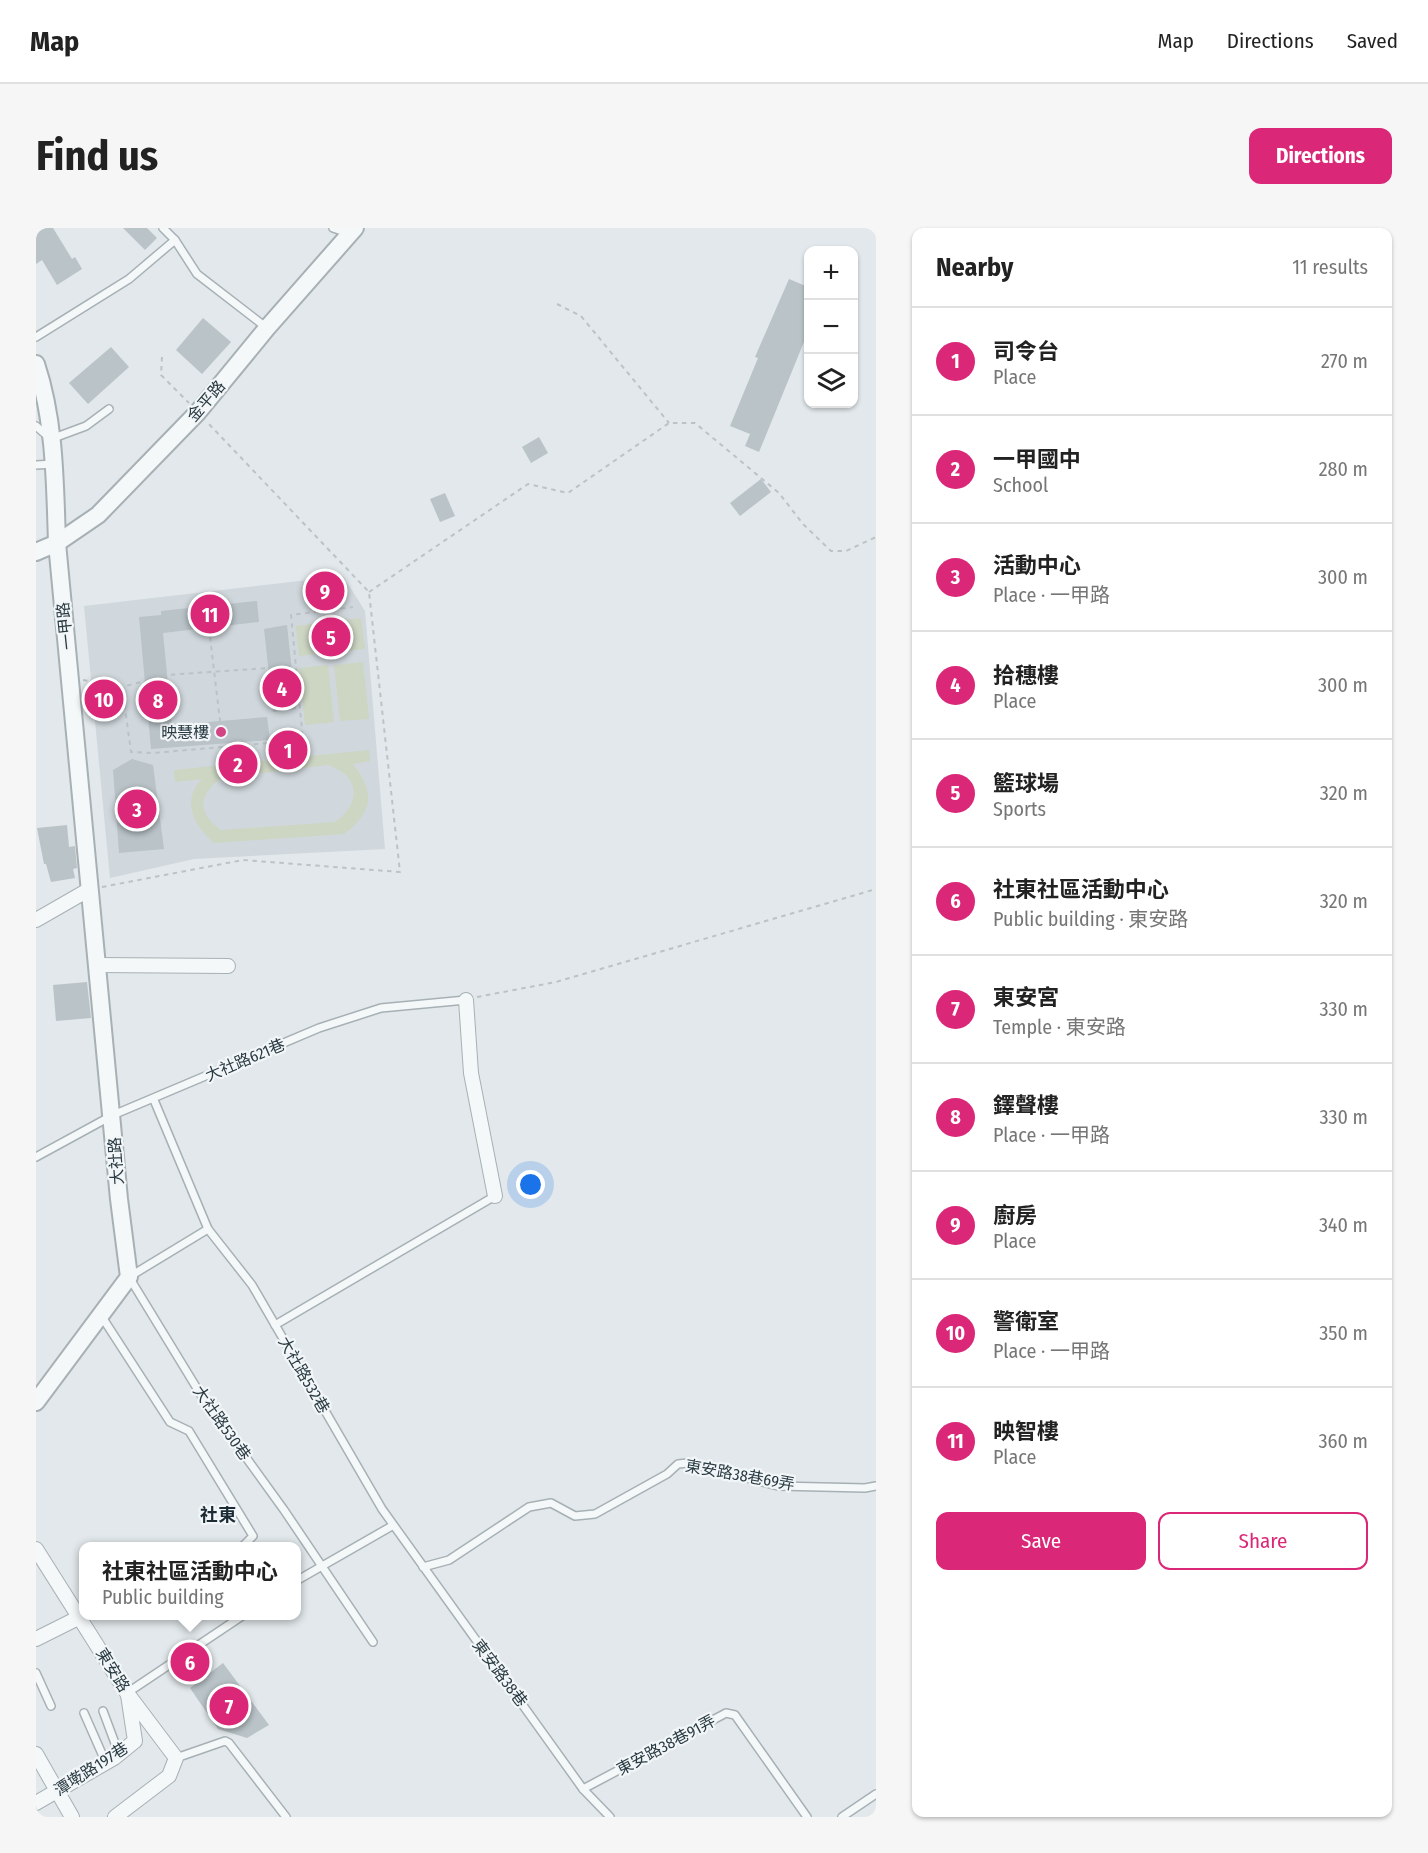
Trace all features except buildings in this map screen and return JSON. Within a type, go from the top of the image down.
[{"type":"street","name":"金平路","points":[[36,552],[57,543],[98,515],[198,412],[267,328],[353,231]]},
{"type":"street","name":"一甲路","points":[[36,364],[54,464],[57,543],[90,889]]},
{"type":"street","points":[[36,920],[90,889]]},
{"type":"street","name":"大社路","points":[[90,889],[129,1277]]},
{"type":"street","points":[[98,965],[228,966]]},
{"type":"street","points":[[466,1000],[471,1073],[495,1196]]},
{"type":"street","points":[[36,1402],[102,1317],[129,1277]]},
{"type":"street","name":"東安路","points":[[36,1549],[79,1615]]},
{"type":"street","points":[[36,1639],[79,1618]]},
{"type":"street","name":"東安路","points":[[82,1620],[128,1693],[176,1758]]},
{"type":"street","name":"潭墘路197巷","points":[[36,1803],[106,1763],[135,1741],[128,1693]]},
{"type":"street","points":[[36,1754],[72,1817]]},
{"type":"street","points":[[116,1817],[169,1776],[176,1758]]},
{"type":"lane","points":[[163,228],[175,240],[197,274],[267,328]]},
{"type":"lane","points":[[333,228],[353,231]]},
{"type":"lane","points":[[36,337],[129,279],[175,240]]},
{"type":"lane","points":[[36,426],[51,439],[87,426],[109,409]]},
{"type":"lane","points":[[36,465],[54,464]]},
{"type":"lane","name":"大社路621巷","points":[[36,1157],[113,1115],[154,1100],[319,1028],[381,1008],[466,1000]]},
{"type":"lane","name":"大社路532巷","points":[[154,1100],[208,1228],[252,1285],[392,1526]]},
{"type":"lane","points":[[275,1325],[495,1196]]},
{"type":"lane","points":[[129,1277],[208,1228]]},
{"type":"lane","name":"大社路530巷","points":[[129,1277],[201,1395],[373,1642]]},
{"type":"lane","name":"大社路530巷","points":[[102,1317],[170,1422],[189,1431],[253,1536],[247,1542]]},
{"type":"lane","name":"東安路38巷69弄","points":[[423,1567],[449,1560],[529,1507],[551,1503],[575,1516],[595,1514],[667,1474],[678,1464],[688,1463],[778,1486],[865,1488],[876,1486]]},
{"type":"lane","points":[[301,1579],[392,1526]]},
{"type":"lane","name":"東安路38巷","points":[[392,1526],[582,1789],[610,1817]]},
{"type":"lane","points":[[128,1693],[236,1620]]},
{"type":"lane","points":[[36,1673],[51,1706]]},
{"type":"lane","points":[[103,1711],[119,1754]]},
{"type":"lane","points":[[84,1713],[106,1763]]},
{"type":"lane","name":"東安路38巷91弄","points":[[582,1789],[726,1713],[735,1714],[807,1817]]},
{"type":"lane","points":[[176,1758],[225,1741],[229,1743],[285,1817]]},
{"type":"lane","points":[[842,1817],[876,1794]]},
{"type":"path","points":[[557,304],[581,316],[669,423]]},
{"type":"path","points":[[90,889],[243,860],[400,872],[369,592],[161,375],[162,357]]},
{"type":"path","points":[[369,592],[528,483],[568,493],[669,423],[695,423],[779,493],[802,524],[831,551],[846,551],[876,537]]},
{"type":"path","points":[[122,687],[131,752],[153,753],[303,740],[291,615],[352,607]]},
{"type":"path","points":[[210,627],[220,721]]},
{"type":"path","points":[[71,681],[91,679],[122,687],[167,675],[268,668]]},
{"type":"path","points":[[466,1000],[556,982],[876,889]]},
{"type":"shaded area","points":[[343,576],[365,611],[385,849],[194,859],[110,878],[84,606]]},
{"type":"green space","points":[[361,618],[365,649],[299,656],[296,626]]},
{"type":"green space","points":[[363,662],[369,719],[340,721],[334,665]]},
{"type":"green space","points":[[328,665],[334,722],[305,725],[299,668]]},
{"type":"green space","points":[[369,750],[370,761],[353,764],[365,784],[368,801],[361,817],[344,834],[214,843],[196,821],[191,804],[195,787],[202,779],[175,782],[174,770]],"holes":[[[328,765],[347,776],[354,791],[350,807],[335,822],[221,830],[204,810],[203,804],[208,791],[221,778]]]},
{"type":"place","name":"廚房","points":[[325,591]]},
{"type":"place","name":"映智樓","points":[[210,614]]},
{"type":"place","name":"籃球場","points":[[331,637]]},
{"type":"place","name":"拾穗樓","points":[[282,688]]},
{"type":"place","name":"警衛室","points":[[104,699]]},
{"type":"place","name":"鐸聲樓","points":[[158,700]]},
{"type":"place","name":"映慧樓","points":[[221,732]]},
{"type":"place","name":"司令台","points":[[288,750]]},
{"type":"place","name":"一甲國中","points":[[238,764]]},
{"type":"place","name":"活動中心","points":[[137,809]]},
{"type":"place","name":"社東社區活動中心","points":[[190,1662]]},
{"type":"place","name":"東安宮","points":[[229,1706]]},
{"type":"district","name":"社東","points":[[218,1515]]}]
